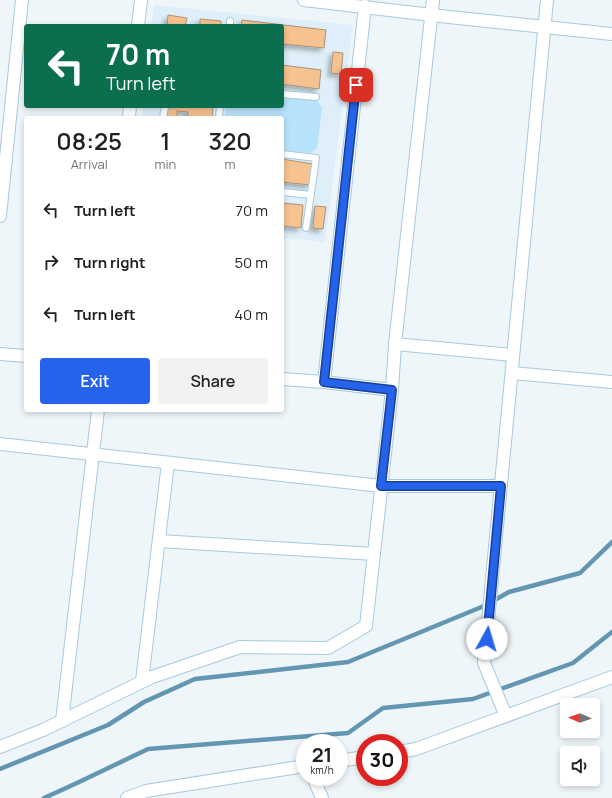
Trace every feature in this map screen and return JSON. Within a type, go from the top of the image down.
[{"type":"street","points":[[0,216],[22,0]]},
{"type":"street","points":[[138,24],[141,0]]},
{"type":"street","points":[[304,0],[337,2],[449,17],[612,34]]},
{"type":"street","points":[[0,747],[43,730],[152,676],[240,647],[328,648],[366,626],[433,0]]},
{"type":"street","points":[[506,716],[484,663],[547,0]]},
{"type":"street","points":[[324,382],[365,6]]},
{"type":"street","points":[[395,344],[514,355]]},
{"type":"street","points":[[0,354],[24,356]]},
{"type":"street","points":[[512,373],[612,382]]},
{"type":"street","points":[[284,379],[392,390]]},
{"type":"street","points":[[62,721],[98,412]]},
{"type":"street","points":[[0,444],[381,486],[501,486]]},
{"type":"street","points":[[142,681],[168,463]]},
{"type":"street","points":[[159,541],[374,554]]},
{"type":"street","points":[[408,750],[416,749],[612,677]]},
{"type":"street","points":[[127,798],[146,791],[296,767]]},
{"type":"street","points":[[317,786],[322,798]]},
{"type":"lane","points":[[284,94],[316,97]]},
{"type":"lane","points":[[284,154],[316,158],[306,228]]},
{"type":"lane","points":[[284,192],[311,194]]},
{"type":"shaded area","points":[[154,5],[353,25],[325,242],[284,238],[284,116],[142,116],[143,108],[284,108],[284,24],[151,24]]},
{"type":"shaded area","points":[[284,97],[317,100],[322,108],[317,148],[311,153],[284,150],[284,116],[225,116],[226,108],[284,108]]},
{"type":"building","points":[[168,15],[187,18],[186,24],[167,24]]},
{"type":"building","points":[[200,19],[221,21],[221,24],[200,24]]},
{"type":"building","points":[[242,20],[276,24],[241,24]]},
{"type":"building","points":[[284,25],[326,30],[324,48],[284,44]]},
{"type":"building","points":[[333,52],[343,53],[341,74],[331,73]]},
{"type":"building","points":[[284,65],[321,70],[319,89],[284,84]]},
{"type":"building","points":[[168,108],[213,108],[212,116],[188,116],[188,112],[177,111],[177,116],[167,116]]},
{"type":"building","points":[[284,159],[313,164],[310,185],[284,182]]},
{"type":"building","points":[[284,203],[303,205],[301,228],[284,226]]},
{"type":"building","points":[[315,206],[326,207],[323,229],[313,228]]},
{"type":"waterway","points":[[0,769],[108,725],[144,702],[195,679],[348,662],[484,606],[509,592],[580,573],[612,542]]},
{"type":"waterway","points":[[44,798],[148,749],[348,733],[383,708],[473,699],[573,663],[612,632]]},
{"type":"route","points":[[356,85],[324,382],[392,390],[381,486],[501,486],[487,639]]}]
